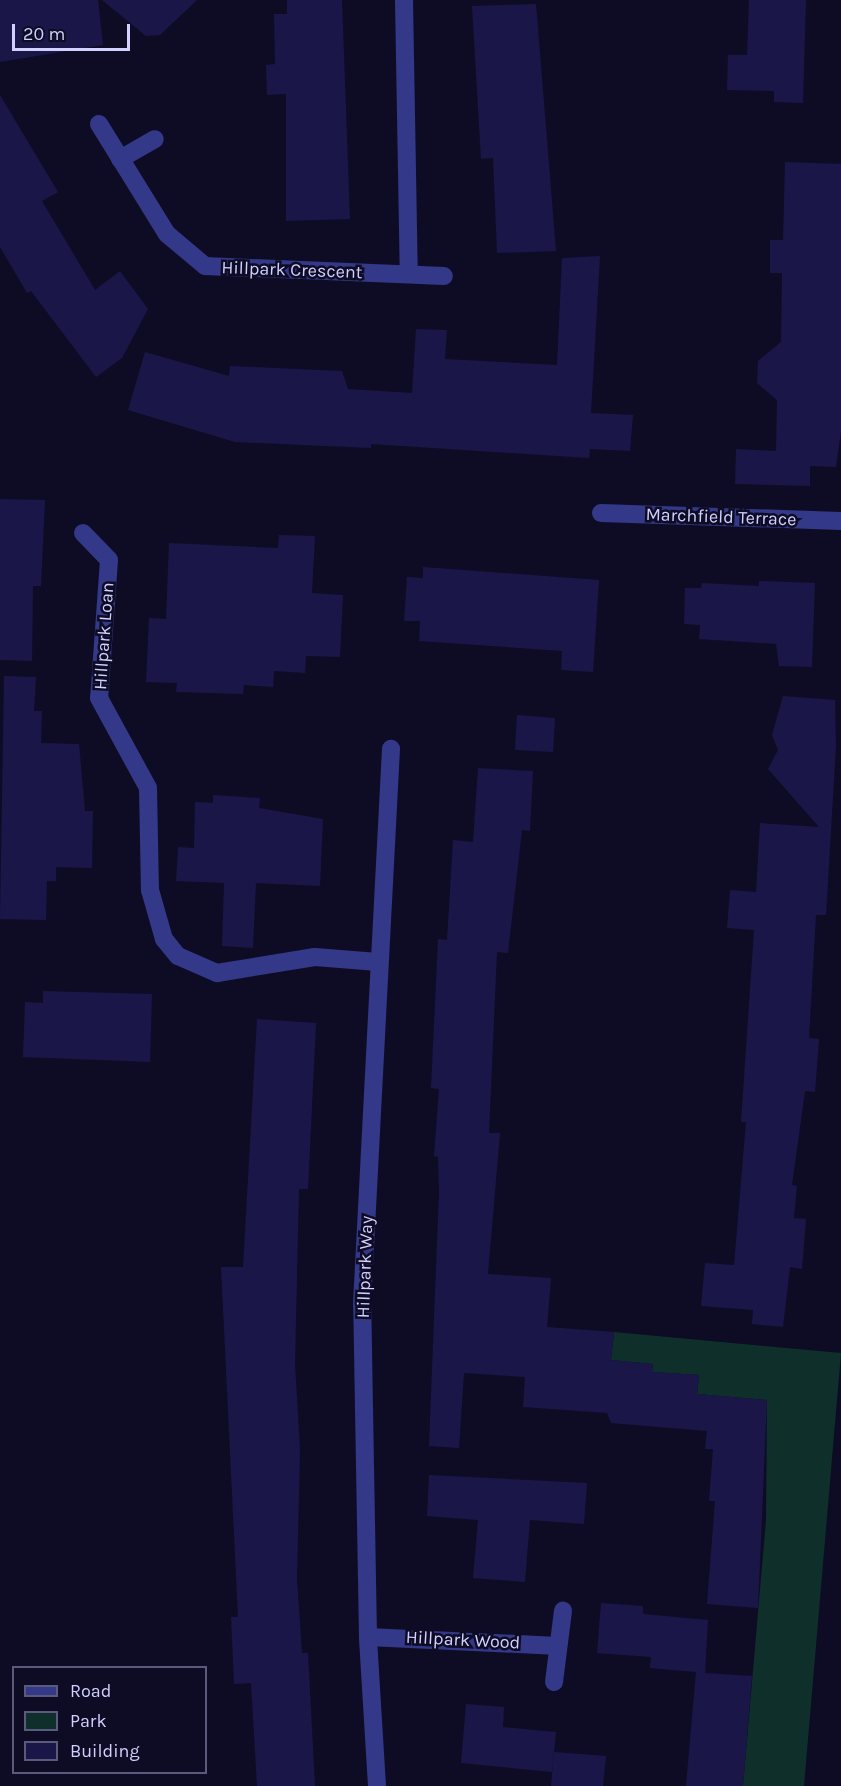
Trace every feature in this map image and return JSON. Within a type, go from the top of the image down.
[{"type":"street","points":[[404,0],[409,274]]},
{"type":"street","name":"Hillpark Crescent","points":[[99,124],[167,234],[205,266],[444,276]]},
{"type":"street","points":[[120,159],[154,139]]},
{"type":"street","name":"Marchfield Terrace","points":[[602,513],[841,522]]},
{"type":"street","name":"Hillpark Loan","points":[[83,533],[109,560],[99,698],[148,788],[150,890],[164,939],[178,956],[217,973],[315,957],[378,962]]},
{"type":"street","name":"Hillpark Way","points":[[377,1786],[368,1637],[362,1304],[378,962],[391,749]]},
{"type":"street","points":[[554,1682],[563,1611]]},
{"type":"street","name":"Hillpark Wood","points":[[368,1637],[558,1646]]},
{"type":"green space","points":[[614,1332],[841,1353],[804,1786],[743,1786],[766,1520],[767,1400],[697,1394],[699,1375],[652,1372],[653,1364],[611,1360]]},
{"type":"building","points":[[0,0],[98,0],[103,45],[0,62]]},
{"type":"building","points":[[102,0],[197,0],[160,35],[146,36]]},
{"type":"building","points":[[287,0],[342,0],[350,219],[286,221],[286,94],[267,95],[266,65],[275,64],[274,14],[287,14]]},
{"type":"building","points":[[749,0],[806,0],[803,103],[774,102],[774,91],[727,90],[728,55],[747,55]]},
{"type":"building","points":[[536,4],[556,251],[497,253],[493,158],[481,159],[472,6]]},
{"type":"building","points":[[0,95],[58,192],[42,201],[95,290],[120,271],[148,309],[122,358],[96,377],[31,291],[27,293],[0,247]]},
{"type":"building","points":[[785,162],[841,164],[841,431],[836,467],[810,466],[810,486],[735,484],[736,449],[776,451],[777,400],[757,383],[758,361],[781,342],[782,273],[770,273],[770,240],[783,240]]},
{"type":"building","points":[[600,256],[591,413],[633,415],[630,451],[590,449],[589,458],[371,444],[371,448],[235,442],[128,410],[145,352],[229,376],[230,366],[342,371],[348,389],[412,393],[416,329],[447,330],[445,359],[557,365],[562,258]]},
{"type":"building","points":[[0,499],[45,500],[41,586],[33,586],[32,661],[0,660]]},
{"type":"building","points":[[279,535],[315,536],[312,593],[343,595],[340,657],[306,656],[305,673],[274,671],[273,687],[244,685],[243,694],[176,692],[177,683],[146,682],[149,618],[166,619],[169,543],[278,548]]},
{"type":"building","points":[[423,567],[599,580],[593,672],[561,670],[562,651],[419,641],[420,621],[404,621],[407,577],[423,578]]},
{"type":"building","points":[[759,581],[815,583],[812,667],[779,666],[776,644],[699,639],[700,625],[684,624],[685,588],[701,588],[702,583],[759,586]]},
{"type":"building","points":[[4,676],[36,677],[34,711],[42,711],[41,743],[79,744],[85,811],[93,811],[92,868],[56,867],[56,881],[47,881],[46,920],[0,919]]},
{"type":"building","points":[[783,696],[835,700],[836,746],[826,915],[816,915],[809,1038],[819,1039],[815,1092],[805,1091],[792,1185],[797,1186],[794,1218],[806,1219],[802,1269],[790,1267],[783,1327],[752,1324],[753,1310],[701,1306],[705,1263],[734,1265],[746,1122],[741,1122],[754,930],[727,928],[730,890],[756,892],[760,823],[819,827],[768,769],[778,750],[772,735]]},
{"type":"building","points":[[517,715],[555,718],[553,752],[515,750]]},
{"type":"building","points":[[478,768],[533,771],[530,831],[522,830],[508,953],[497,952],[489,1133],[500,1133],[488,1274],[551,1278],[547,1327],[614,1332],[611,1360],[653,1364],[652,1372],[699,1375],[697,1394],[767,1400],[758,1608],[707,1604],[715,1501],[709,1501],[713,1449],[705,1449],[707,1431],[611,1423],[607,1413],[523,1407],[525,1377],[464,1373],[459,1448],[429,1446],[439,1192],[438,1157],[434,1156],[439,1089],[431,1088],[438,939],[447,940],[453,840],[473,842]]},
{"type":"building","points":[[213,795],[260,798],[259,808],[323,819],[320,886],[256,883],[253,948],[222,946],[224,883],[176,881],[178,847],[194,848],[195,802],[213,803]]},
{"type":"building","points":[[43,991],[152,994],[150,1062],[23,1057],[25,1002],[43,1003]]},
{"type":"building","points":[[257,1019],[316,1023],[308,1189],[299,1189],[295,1364],[300,1450],[297,1579],[302,1653],[308,1653],[315,1786],[257,1786],[251,1683],[234,1684],[231,1617],[238,1617],[221,1267],[243,1267]]},
{"type":"building","points":[[429,1475],[587,1483],[584,1524],[530,1520],[525,1582],[473,1578],[478,1520],[427,1516]]},
{"type":"building","points":[[601,1603],[643,1606],[643,1614],[708,1620],[705,1673],[752,1676],[743,1786],[686,1786],[696,1672],[650,1668],[651,1657],[597,1653]]},
{"type":"building","points":[[466,1704],[504,1707],[503,1727],[556,1732],[552,1772],[461,1763]]},
{"type":"building","points":[[554,1752],[606,1756],[603,1786],[551,1786]]}]
